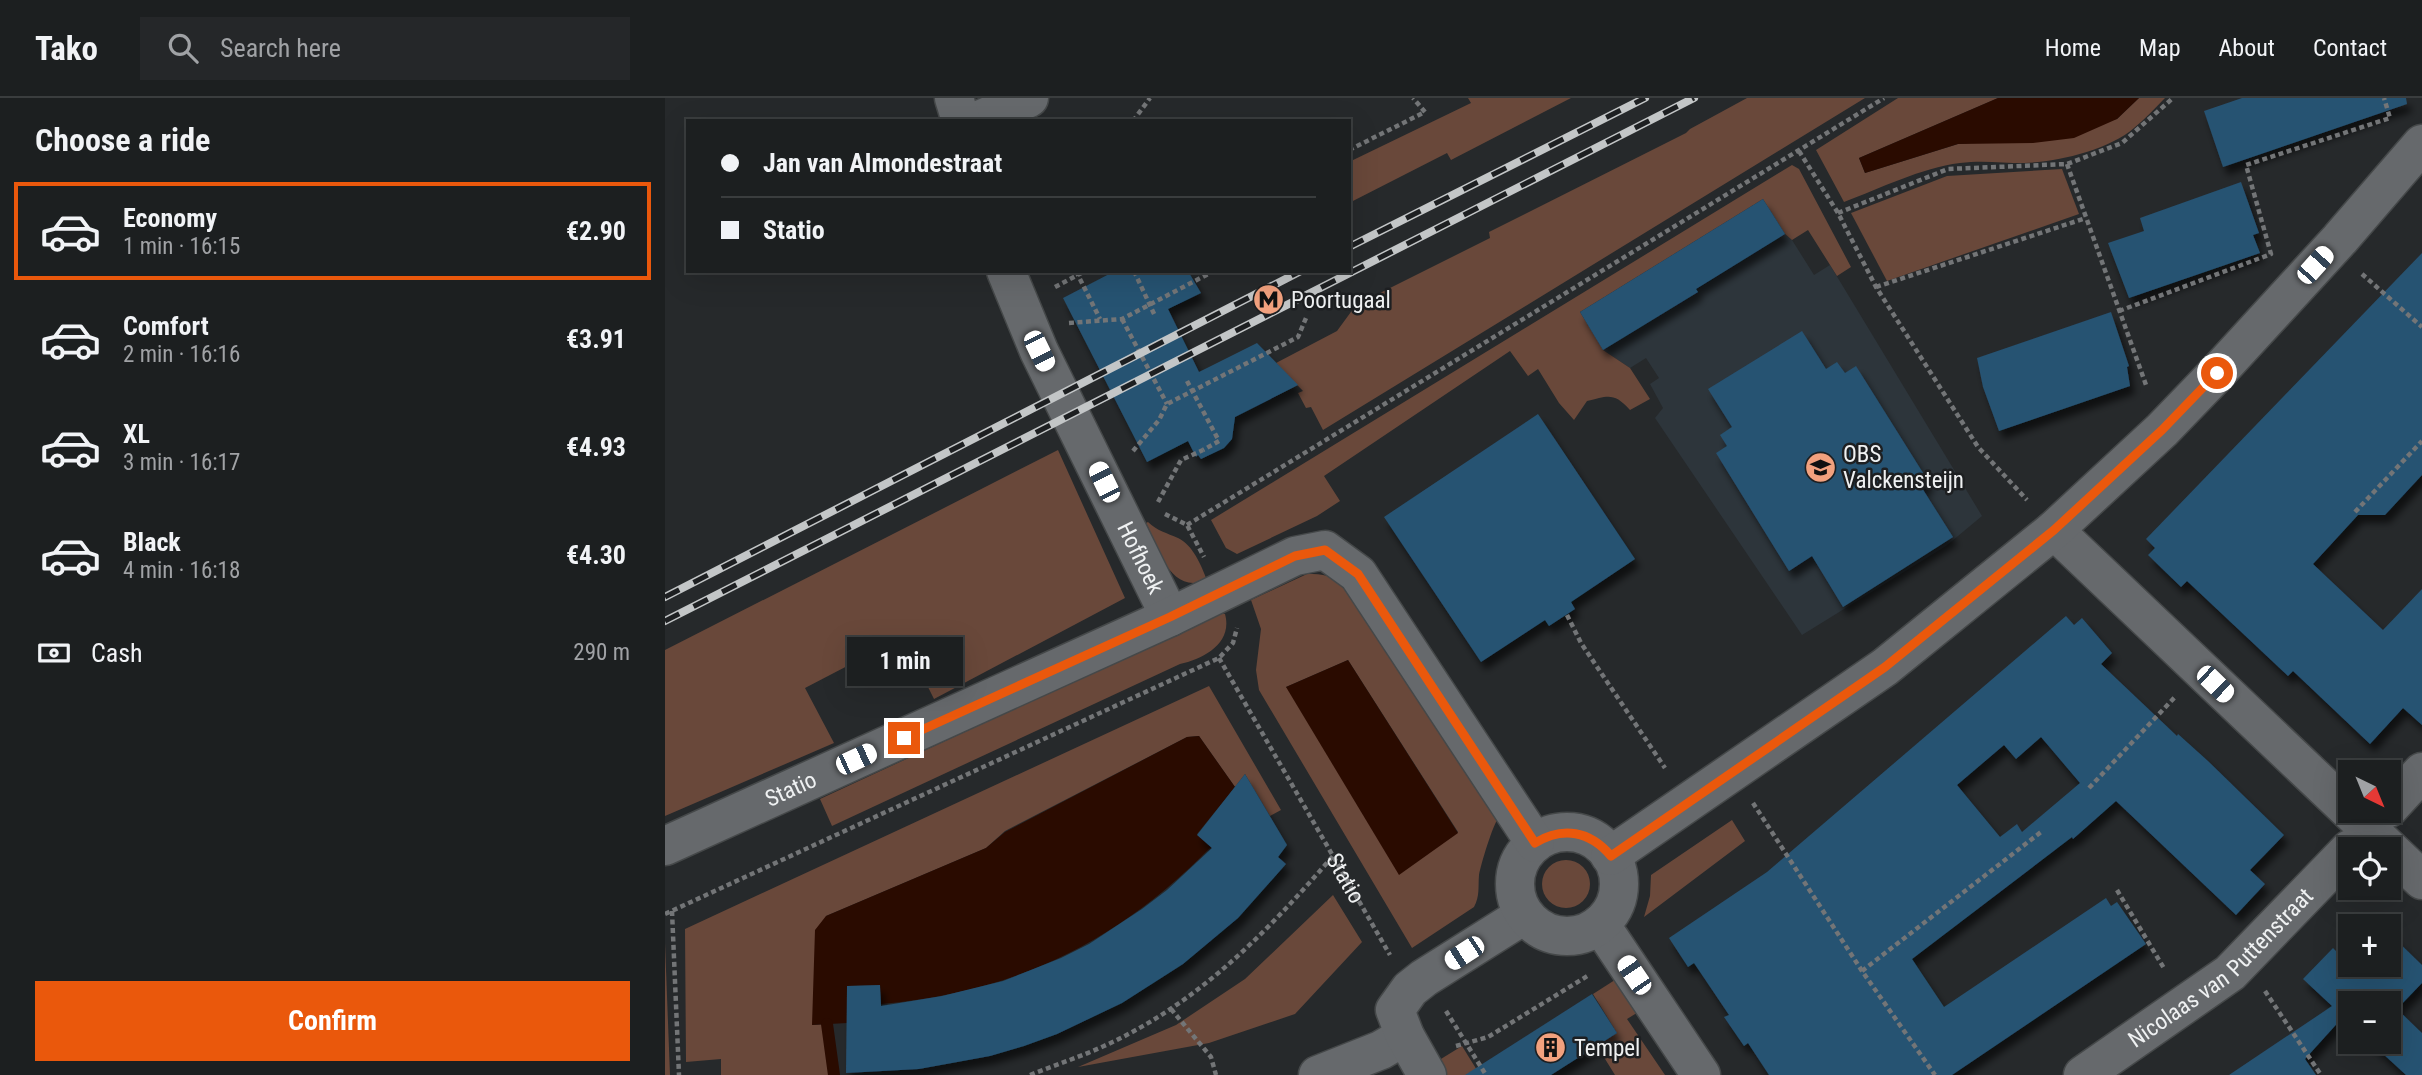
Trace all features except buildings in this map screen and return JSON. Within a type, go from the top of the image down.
[{"type":"street","points":[[954,98],[960,119]]},
{"type":"street","points":[[982,119],[1029,98]]},
{"type":"street","points":[[1611,856],[1885,667],[2054,530],[2162,430],[2217,373],[2340,239],[2422,144]]},
{"type":"street","name":"Hofhoek","points":[[1007,273],[1039,351],[1170,617]]},
{"type":"street","points":[[2054,530],[2422,880]]},
{"type":"street","name":"Statio","points":[[665,846],[1170,617],[1295,556],[1325,550],[1358,574],[1535,843]]},
{"type":"street","name":"Nicolaas van Puttenstraat","points":[[2083,1075],[2230,973],[2422,772]]},
{"type":"street","points":[[1611,939],[1588,932],[1560,936],[1546,932],[1524,915],[1515,890],[1515,876],[1525,852],[1535,843],[1557,832],[1570,832],[1593,839],[1611,856],[1616,867],[1618,892],[1609,915],[1611,939],[1701,1075]]},
{"type":"street","points":[[1417,1058],[1395,1010],[1417,984],[1524,915]]},
{"type":"street","points":[[1318,1075],[1381,1050],[1417,1058]]},
{"type":"path","points":[[1134,119],[1150,98]]},
{"type":"path","points":[[1351,149],[1425,112],[1413,98]]},
{"type":"path","points":[[1187,525],[1884,98]]},
{"type":"path","points":[[1838,214],[1948,169],[2067,164],[2122,143],[2173,98]]},
{"type":"path","points":[[2119,311],[2271,254],[2246,165],[2390,118],[2384,98]]},
{"type":"path","points":[[1799,151],[1838,214],[1877,287],[1978,447],[2054,530]]},
{"type":"path","points":[[2067,164],[2146,384]]},
{"type":"path","points":[[1877,287],[2086,218]]},
{"type":"path","points":[[1052,288],[1079,273],[1100,319]]},
{"type":"path","points":[[1135,273],[1155,316]]},
{"type":"path","points":[[1058,325],[1122,318],[1211,273]]},
{"type":"path","points":[[1122,318],[1167,404]]},
{"type":"path","points":[[1126,460],[1159,420],[1167,404],[1298,337],[1306,318]]},
{"type":"path","points":[[1154,509],[1181,460],[1219,441],[1187,381]]},
{"type":"path","points":[[2355,512],[2422,441]]},
{"type":"path","points":[[665,914],[1219,658],[1233,643],[1238,624],[1223,591]]},
{"type":"path","points":[[1567,615],[1581,643],[1665,768]]},
{"type":"path","name":"Statio","points":[[1219,658],[1333,856],[1417,984],[1467,1042],[1486,1075]]},
{"type":"path","points":[[2089,788],[2201,670]]},
{"type":"path","points":[[1733,773],[1862,971],[1935,1075]]},
{"type":"path","points":[[1862,971],[2041,832]]},
{"type":"path","points":[[1030,1075],[1106,1045],[1171,1009],[1234,962],[1285,912],[1333,856]]},
{"type":"path","points":[[2117,890],[2185,1004]]},
{"type":"path","points":[[672,911],[679,1075]]},
{"type":"path","points":[[1417,1058],[1488,1037],[1611,939]]},
{"type":"path","points":[[2244,958],[2321,1075]]},
{"type":"path","points":[[1171,1009],[1211,1057],[1216,1075]]},
{"type":"shaded area","points":[[1468,98],[1571,98],[1451,160],[1447,153],[1351,202],[1351,161],[1471,103]]},
{"type":"shaded area","points":[[1747,98],[1865,98],[1323,430],[1311,407],[1306,408],[1298,393],[1303,391],[1276,363],[1337,331],[1356,305],[1490,238],[1489,232],[1686,133]]},
{"type":"shaded area","points":[[1898,98],[1998,98],[1859,158],[1865,173],[1958,144],[2117,119],[2139,98],[2165,98],[2123,136],[2082,153],[2037,162],[1976,162],[1945,166],[1916,174],[1844,202],[1816,150]]},
{"type":"shaded area","points":[[1998,98],[2139,98],[2117,119],[2074,138],[2033,143],[1958,144],[1865,173],[1859,158]]},
{"type":"shaded area","points":[[1792,165],[1799,169],[1851,267],[1837,276],[1808,230],[1792,240],[1785,234],[1763,199],[1580,312],[1603,350],[1630,368],[1650,399],[1630,410],[1615,398],[1587,401],[1574,420],[1559,403],[1538,369],[1528,376],[1510,351],[1324,476],[1340,501],[1317,516],[1237,554],[1226,548],[1211,520]]},
{"type":"shaded area","points":[[2062,169],[2079,214],[1887,281],[1851,213],[1947,176]]},
{"type":"shaded area","name":"OBS Valckensteijn","points":[[1785,234],[1792,240],[1814,275],[1830,265],[1982,516],[1946,546],[1802,635],[1655,418],[1663,408],[1650,384],[1659,378],[1646,358],[1630,368],[1603,350],[1698,292],[1697,289]]},
{"type":"shaded area","points":[[1058,450],[1125,598],[934,699],[903,637],[805,688],[834,743],[665,816],[665,650]]},
{"type":"shaded area","points":[[1146,523],[1188,545],[1207,580],[1194,583],[1175,575],[1161,556]]},
{"type":"shaded area","points":[[1307,574],[1327,576],[1345,586],[1499,817],[1482,862],[1474,907],[1412,948],[1259,690],[1256,670],[1261,629],[1251,600]],"holes":[[[1348,660],[1457,833],[1286,687]]]},
{"type":"shaded area","points":[[1221,613],[1225,614],[1225,633],[1215,648],[1207,654],[1180,664],[832,826],[820,799]]},
{"type":"shaded area","points":[[1348,660],[1458,833],[1399,875],[1286,687]]},
{"type":"shaded area","points":[[1209,686],[1281,810],[1270,816],[1245,774],[1235,787],[1199,736],[1187,737],[1005,831],[986,848],[826,916],[813,1025],[827,1024],[834,1075],[721,1075],[721,1059],[686,1062],[685,929]]},
{"type":"shaded area","points":[[1199,736],[1235,787],[1197,834],[1211,847],[1139,910],[1101,936],[1061,957],[976,988],[930,998],[881,1004],[880,985],[847,986],[847,1023],[812,1025],[815,930],[826,916],[986,848],[1005,832],[1187,737]]},
{"type":"shaded area","points":[[1732,820],[1745,841],[1644,917],[1650,896],[1651,875]]},
{"type":"shaded area","points":[[1566,860],[1583,867],[1590,884],[1583,901],[1566,908],[1549,901],[1542,884],[1549,867]]},
{"type":"shaded area","points":[[1333,895],[1362,942],[1295,1014],[1209,1043],[1078,1067],[1176,1025],[1245,979]]},
{"type":"shaded area","points":[[665,943],[670,1075],[665,1075]]},
{"type":"shaded area","points":[[1618,978],[1640,1011],[1627,1019],[1665,1075],[1615,1075],[1597,1046],[1617,1033],[1593,994]]},
{"type":"shaded area","points":[[1462,1046],[1480,1075],[1444,1075],[1436,1062]]},
{"type":"waterway","points":[[827,1024],[834,1075]]},
{"type":"railway","points":[[1351,246],[1645,98]]},
{"type":"railway","points":[[1351,272],[1694,98]]},
{"type":"railway","points":[[665,597],[1297,273]]},
{"type":"railway","points":[[665,621],[1350,273]]},
{"type":"place","name":"Poortugaal","points":[[1268,300]]},
{"type":"place","name":"OBS Valckensteijn","points":[[1820,467]]},
{"type":"place","name":"Tempel","points":[[1551,1048]]},
{"type":"route","points":[[904,738],[1170,617],[1295,556],[1325,550],[1358,574],[1535,843],[1557,832],[1582,834],[1603,846],[1611,856],[1885,667],[2054,530],[2162,430],[2217,373]]}]
